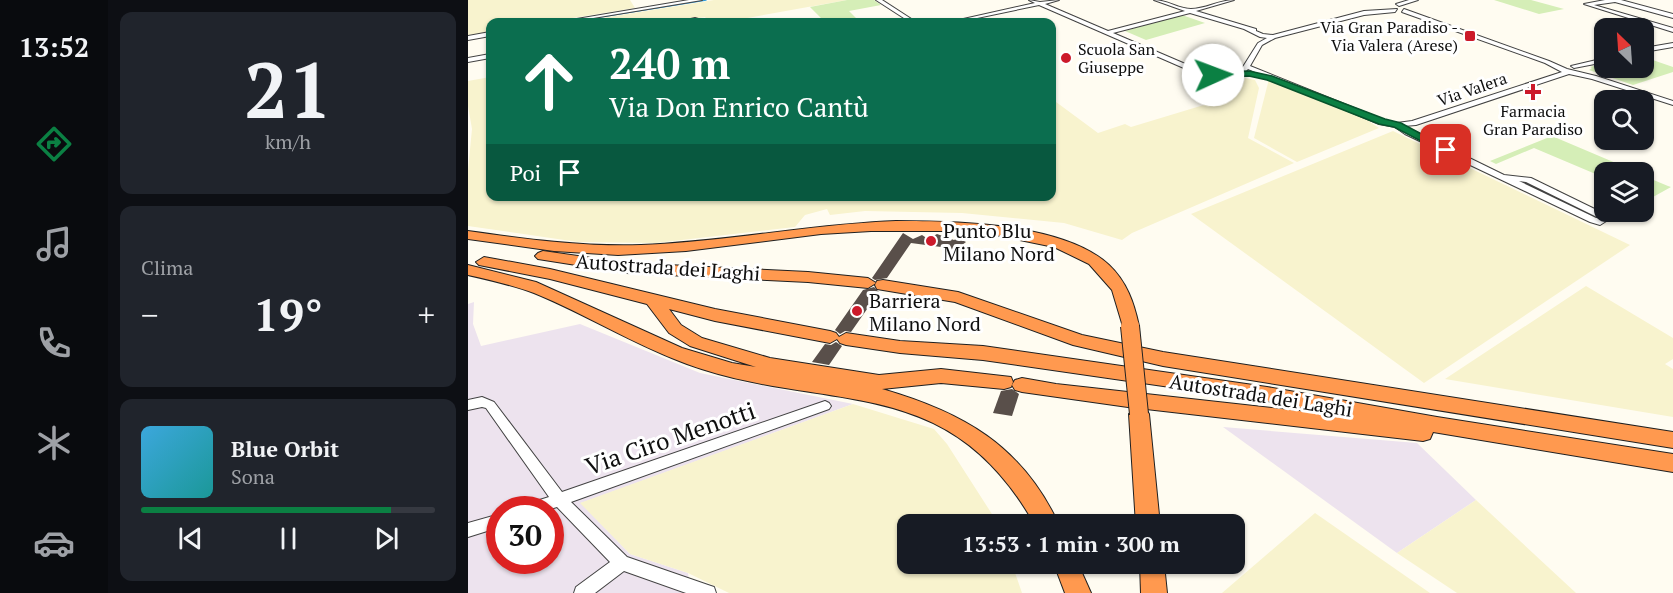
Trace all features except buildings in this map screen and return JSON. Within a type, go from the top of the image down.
[{"type":"highway","points":[[468,235],[562,248],[667,249],[857,227],[921,225],[1006,232],[1061,244],[1096,262],[1114,280],[1126,306],[1139,414],[1147,514]]},
{"type":"highway","name":"Autostrada dei Laghi","points":[[468,243],[627,268],[808,277],[876,284],[958,297],[1079,341],[1163,359],[1673,440]]},
{"type":"highway","name":"Autostrada dei Laghi","points":[[468,260],[550,274],[652,297],[715,315],[838,338],[900,347],[983,353],[1178,381],[1673,463]]},
{"type":"highway","points":[[468,270],[541,289],[697,360],[734,370],[885,398],[934,414],[965,430],[999,458],[1028,493],[1040,514]]},
{"type":"highway","points":[[652,297],[675,328],[696,342],[770,365],[879,382],[941,376],[1479,440],[1581,448]]},
{"type":"highway","points":[[1070,574],[1078,593]]},
{"type":"highway","points":[[1153,574],[1154,593]]},
{"type":"street","points":[[587,18],[699,0]]},
{"type":"street","points":[[879,0],[907,18]]},
{"type":"street","points":[[1032,0],[1195,71],[1220,75],[1246,70],[1382,122],[1397,125],[1503,177],[1521,181],[1606,218],[1600,222],[1593,220],[1521,181]]},
{"type":"street","points":[[972,18],[1056,0]]},
{"type":"street","points":[[1157,0],[1262,35],[1397,7],[1415,0]]},
{"type":"street","points":[[1108,33],[1231,0]]},
{"type":"street","points":[[1404,11],[1421,0]]},
{"type":"street","points":[[1673,13],[1617,0],[1594,0],[1587,4],[1673,30]]},
{"type":"street","points":[[1382,10],[1389,7],[1411,8],[1572,68]]},
{"type":"street","points":[[1397,7],[1673,102]]},
{"type":"street","points":[[1262,35],[1275,34]]},
{"type":"street","points":[[468,38],[486,35]]},
{"type":"street","points":[[1246,70],[1262,35]]},
{"type":"street","points":[[1654,48],[1673,45]]},
{"type":"street","points":[[468,60],[486,57]]},
{"type":"street","name":"Via Valera","points":[[1397,125],[1413,123],[1572,68],[1594,63]]},
{"type":"street","points":[[468,405],[482,402],[490,405],[557,496]]},
{"type":"street","name":"Via Ciro Menotti","points":[[564,499],[825,406]]},
{"type":"street","points":[[564,504],[622,563],[708,593]]},
{"type":"street","points":[[468,530],[486,524]]},
{"type":"street","points":[[582,593],[622,563]]},
{"type":"shaded area","points":[[468,0],[630,0],[635,8],[572,18],[486,18],[486,33],[468,35]]},
{"type":"shaded area","points":[[714,0],[847,0],[747,18],[603,18]]},
{"type":"shaded area","points":[[486,78],[486,201],[1056,201],[1056,102],[1098,133],[1125,124],[1131,127],[1217,101],[1241,90],[1245,78],[1255,80],[1259,88],[1248,138],[1294,163],[1132,233],[1122,240],[1064,223],[962,213],[865,211],[830,215],[827,209],[805,215],[795,227],[656,243],[578,242],[468,226],[468,170],[472,129],[468,106],[468,81]]},
{"type":"shaded area","points":[[1269,79],[1367,120],[1379,128],[1297,162],[1254,138]]},
{"type":"shaded area","points":[[1393,131],[1630,245],[1424,383],[1191,214]]},
{"type":"shaded area","points":[[1586,286],[1673,338],[1673,359],[1665,364],[1673,369],[1673,417],[1445,379]]},
{"type":"shaded area","points":[[474,302],[473,324],[481,346],[580,324],[700,373],[853,404],[581,503],[630,554],[688,573],[691,593],[468,593],[468,304]]},
{"type":"shaded area","points":[[853,404],[934,429],[947,444],[992,514],[897,514],[897,574],[1015,574],[1022,593],[729,593],[688,573],[630,554],[580,503]]},
{"type":"shaded area","points":[[1223,427],[1417,443],[1476,500],[1397,553]]},
{"type":"shaded area","points":[[1476,500],[1576,593],[1457,593],[1397,553]]},
{"type":"shaded area","points":[[1315,513],[1430,593],[1222,593]]},
{"type":"green space","points":[[847,0],[874,0],[881,5],[849,11],[856,18],[821,18],[810,7]]},
{"type":"green space","points":[[1494,0],[1531,0],[1564,9],[1539,14]]},
{"type":"green space","points":[[1182,15],[1205,23],[1146,40],[1125,31]]},
{"type":"green space","points":[[1654,60],[1673,67],[1673,72],[1633,85],[1612,78],[1654,78]]},
{"type":"green space","points":[[1552,136],[1613,162],[1594,162],[1594,173],[1534,148],[1496,164],[1490,161]]},
{"type":"green space","points":[[1654,180],[1671,187],[1654,196]]},
{"type":"waterway","points":[[594,18],[706,0]]},
{"type":"place","name":"Via Gran Paradiso - Via Valera (Arese)","points":[[1470,36]]},
{"type":"place","name":"Scuola San Giuseppe","points":[[1066,58]]},
{"type":"place","name":"Farmacia Gran Paradiso","points":[[1533,92]]},
{"type":"place","name":"Punto Blu Milano Nord","points":[[931,241]]},
{"type":"place","name":"Barriera Milano Nord","points":[[857,311]]},
{"type":"route","points":[[1213,75],[1249,74],[1269,77],[1382,122],[1397,125],[1446,150]]}]
